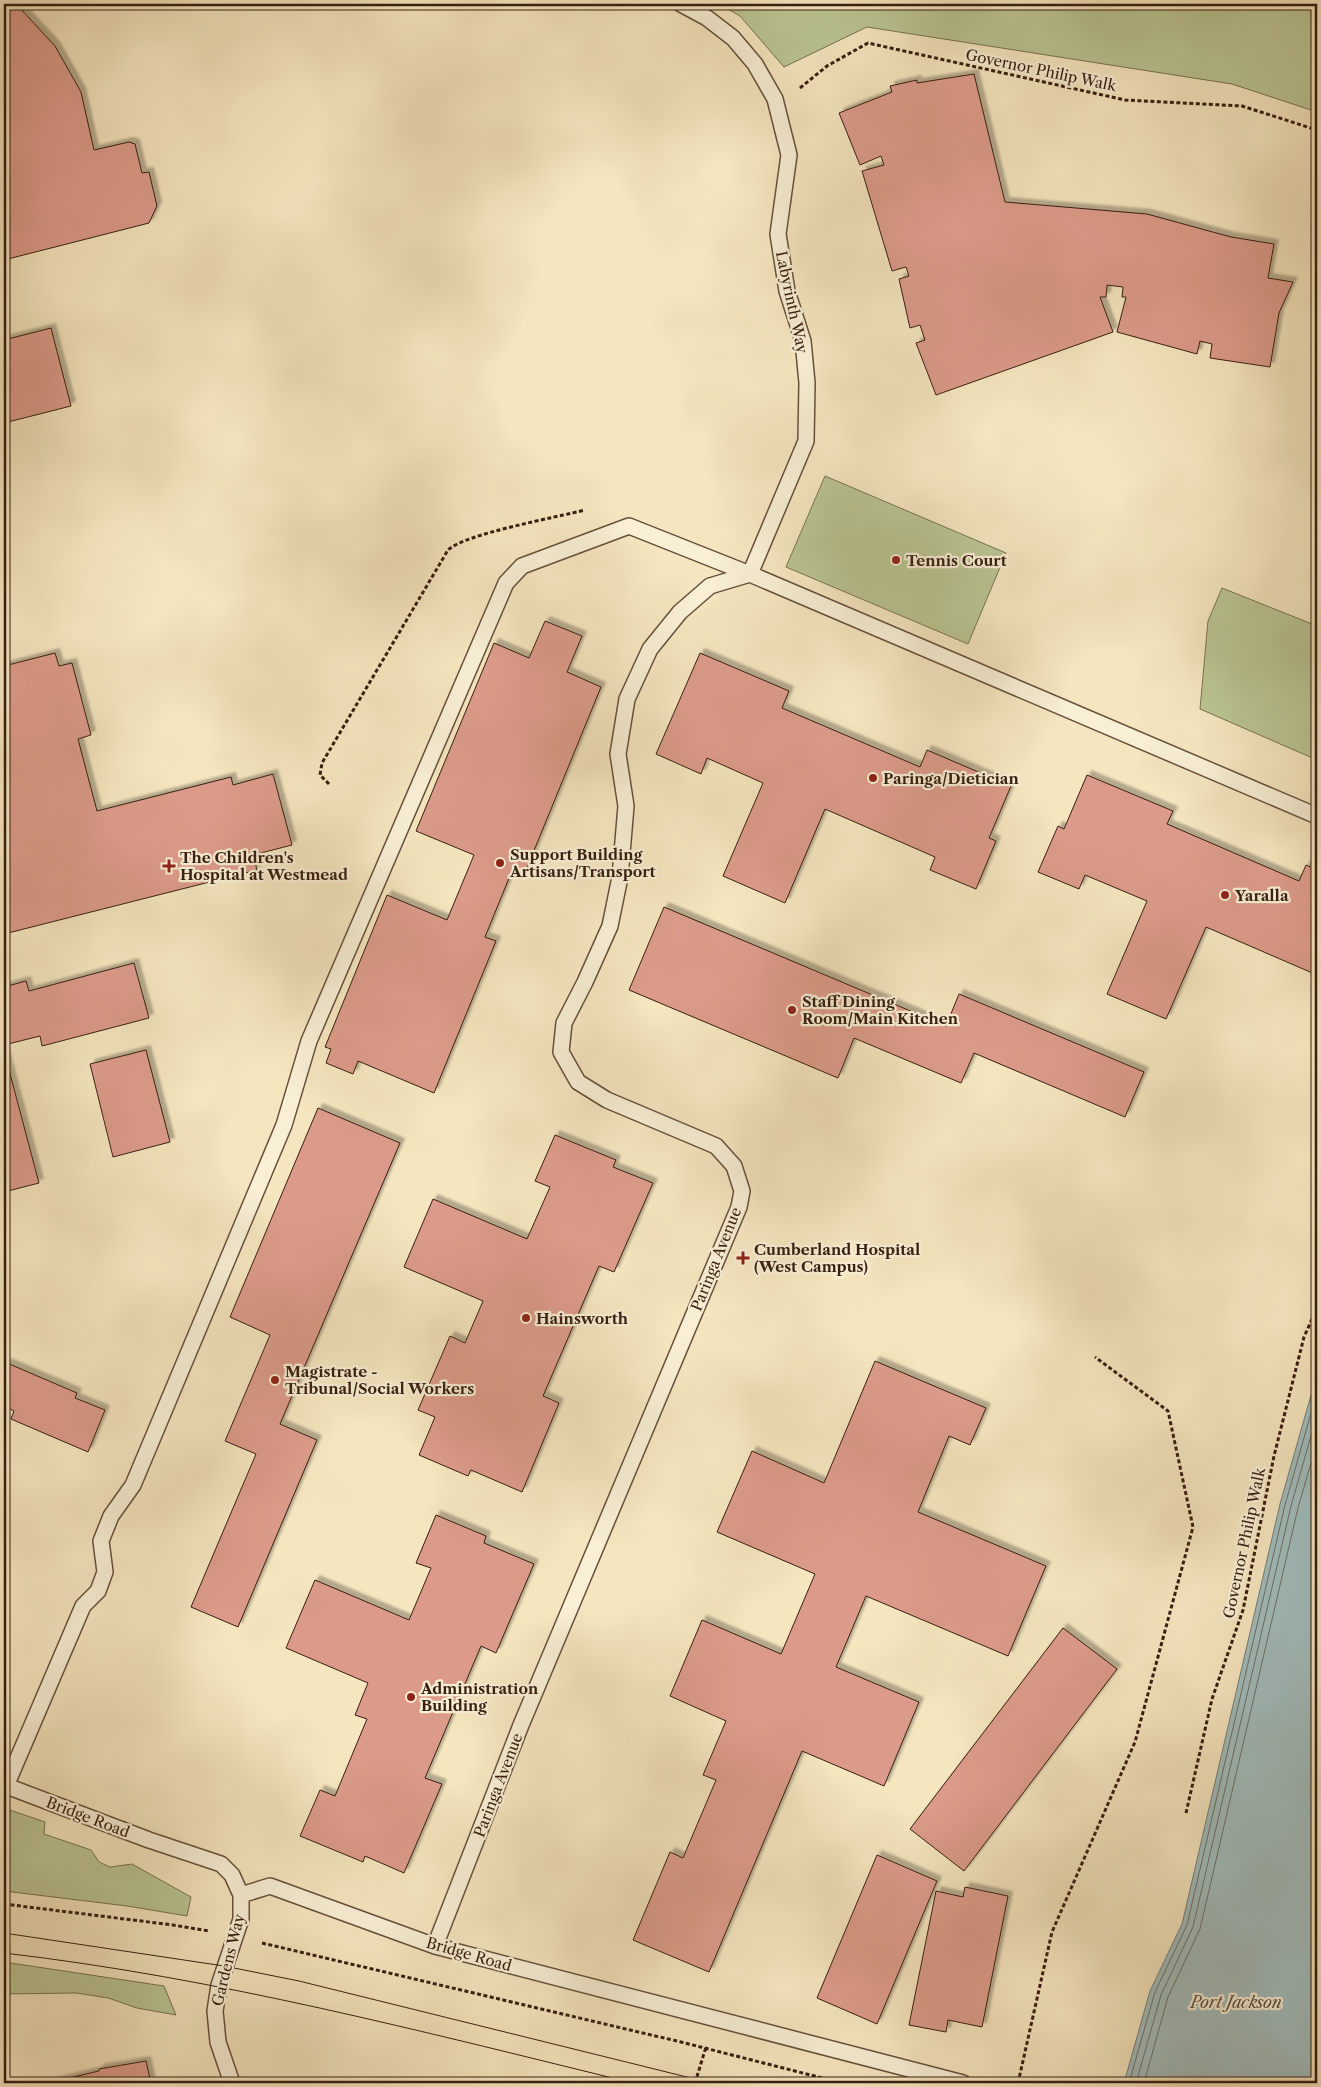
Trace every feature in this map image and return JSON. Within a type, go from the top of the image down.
[{"type":"lane","name":"Labyrinth Way","points":[[681,4],[707,18],[733,38],[755,64],[775,100],[789,154],[778,234],[786,291],[803,342],[807,383],[806,441],[750,574]]},
{"type":"lane","points":[[5,1786],[83,1606],[98,1591],[106,1572],[100,1541],[112,1516],[133,1485],[284,1125],[309,1041],[506,583],[522,566],[629,526],[750,574],[1317,816]]},
{"type":"lane","name":"Paringa Avenue","points":[[435,1946],[522,1724],[739,1208],[742,1191],[734,1166],[716,1146],[607,1100],[578,1082],[561,1052],[564,1023],[586,982],[610,926],[620,877],[626,806],[618,754],[627,699],[650,648],[680,612],[710,586],[750,574]]},
{"type":"lane","name":"Bridge Road","points":[[5,1786],[149,1840],[221,1864],[232,1875],[241,1895],[270,1886],[435,1946],[963,2083]]},
{"type":"lane","name":"Gardens Way","points":[[232,2083],[218,2042],[215,2011],[219,1985],[240,1919],[241,1895]]},
{"type":"path","name":"Governor Philip Walk","points":[[775,100],[791,95],[827,66],[868,43],[1125,100],[1242,106],[1317,130]]},
{"type":"path","points":[[329,784],[320,775],[322,764],[448,550],[453,545],[474,537],[587,510]]},
{"type":"path","name":"Governor Philip Walk","points":[[1186,1813],[1212,1699],[1243,1610],[1274,1456],[1304,1337],[1317,1308]]},
{"type":"path","points":[[1018,2083],[1052,1932],[1135,1742],[1193,1527],[1168,1411],[1096,1357]]},
{"type":"path","points":[[4,1904],[201,1930]]},
{"type":"path","points":[[276,1946],[842,2083]]},
{"type":"path","points":[[695,2083],[714,2017]]},
{"type":"green space","points":[[719,4],[1317,4],[1317,112],[1232,84],[867,27],[784,67],[740,16]]},
{"type":"green space","name":"Tennis Court","points":[[825,476],[1006,553],[968,644],[786,567]]},
{"type":"green space","points":[[1222,588],[1317,626],[1317,760],[1200,709],[1208,621]]},
{"type":"green space","points":[[4,1808],[45,1822],[44,1834],[91,1850],[99,1862],[110,1867],[132,1864],[191,1897],[187,1916],[127,1906],[4,1891]]},
{"type":"green space","points":[[4,1962],[164,1986],[176,2015],[137,2008],[108,1998],[76,1993],[4,1994]]},
{"type":"water","name":"Port Jackson","points":[[1317,1374],[1317,2083],[1124,2083],[1150,1991],[1182,1924],[1280,1504]]},
{"type":"building","points":[[4,4],[17,5],[55,46],[81,92],[94,150],[129,142],[135,144],[142,173],[149,172],[157,206],[149,223],[4,260]]},
{"type":"building","points":[[974,74],[1005,202],[1147,214],[1231,237],[1274,244],[1268,278],[1293,282],[1279,313],[1270,367],[1210,358],[1212,344],[1200,341],[1197,354],[1117,332],[1126,297],[1122,297],[1123,287],[1107,285],[1106,297],[1100,297],[1113,332],[936,395],[916,343],[925,340],[920,325],[910,328],[899,279],[909,276],[906,267],[892,271],[862,171],[884,165],[881,156],[860,165],[839,113],[892,92],[890,86],[917,80],[917,83]]},
{"type":"building","points":[[51,328],[71,406],[4,423],[4,340]]},
{"type":"building","name":"Support Building Artisans/Transport","points":[[545,621],[582,636],[567,672],[601,687],[524,875],[512,871],[485,937],[496,941],[434,1093],[358,1061],[353,1074],[326,1063],[331,1049],[325,1047],[387,895],[447,920],[474,855],[416,831],[494,643],[529,658]]},
{"type":"building","points":[[55,653],[59,666],[72,663],[91,735],[78,739],[97,811],[231,777],[233,785],[273,774],[292,845],[253,855],[257,870],[4,934],[4,666]]},
{"type":"building","name":"Paringa/Dietician","points":[[700,653],[789,691],[782,708],[920,767],[927,750],[1011,786],[989,838],[996,841],[976,889],[930,870],[935,857],[825,809],[785,903],[723,876],[763,783],[707,758],[701,774],[656,754]]},
{"type":"building","name":"Yaralla","points":[[1087,775],[1173,811],[1167,824],[1299,881],[1306,865],[1317,870],[1317,975],[1206,927],[1166,1019],[1107,994],[1147,901],[1085,875],[1079,889],[1038,872],[1058,826],[1064,829]]},
{"type":"building","name":"Staff Dining Room/Main Kitchen","points":[[664,907],[946,1026],[959,994],[1144,1072],[1125,1117],[974,1053],[961,1083],[854,1038],[838,1078],[629,990]]},
{"type":"building","points":[[134,963],[149,1018],[42,1046],[40,1036],[4,1045],[4,987],[26,981],[29,991]]},
{"type":"building","points":[[1317,975],[1317,992],[1311,990]]},
{"type":"building","points":[[146,1050],[170,1142],[113,1157],[90,1064]]},
{"type":"building","points":[[4,1051],[39,1183],[4,1192]]},
{"type":"building","name":"Magistrate - Tribunal/Social Workers","points":[[318,1108],[400,1143],[280,1424],[317,1440],[238,1627],[191,1607],[256,1454],[225,1441],[270,1335],[230,1317]]},
{"type":"building","name":"Hainsworth","points":[[555,1135],[616,1160],[613,1167],[653,1183],[614,1272],[599,1266],[543,1396],[559,1403],[522,1492],[471,1470],[468,1476],[419,1455],[435,1417],[418,1410],[450,1336],[465,1343],[483,1301],[404,1267],[433,1199],[527,1239],[550,1187],[535,1181]]},
{"type":"building","points":[[875,1361],[986,1408],[970,1445],[949,1436],[918,1512],[1046,1566],[1008,1656],[866,1596],[836,1667],[919,1702],[884,1786],[802,1751],[709,1972],[633,1940],[670,1852],[683,1858],[716,1780],[703,1775],[726,1721],[670,1696],[702,1620],[781,1654],[815,1574],[717,1532],[752,1451],[824,1483]]},
{"type":"building","points":[[7,1363],[77,1393],[75,1398],[105,1410],[88,1452],[11,1419],[14,1411],[4,1406],[4,1370]]},
{"type":"building","name":"Administration Building","points":[[436,1515],[486,1536],[484,1543],[534,1564],[496,1653],[481,1646],[425,1778],[442,1784],[404,1873],[365,1856],[363,1862],[300,1836],[320,1790],[335,1796],[367,1719],[355,1715],[368,1683],[286,1648],[315,1580],[409,1620],[431,1568],[416,1563]]},
{"type":"building","points":[[1063,1628],[1117,1669],[964,1871],[910,1829]]},
{"type":"building","points":[[877,1855],[937,1881],[877,2024],[817,1998]]},
{"type":"building","points":[[965,1887],[1008,1896],[982,2027],[948,2020],[946,2032],[909,2025],[936,1891],[963,1897]]},
{"type":"building","points":[[146,2061],[151,2083],[48,2083],[99,2071],[99,2069]]},
{"type":"tram line","points":[[4,1933],[224,1966],[299,1981],[711,2083]]},
{"type":"tram line","points":[[4,1953],[164,1977],[321,2008],[633,2083]]},
{"type":"place","name":"Tennis Court","points":[[896,560]]},
{"type":"place","name":"Paringa/Dietician","points":[[873,778]]},
{"type":"place","name":"Support Building Artisans/Transport","points":[[500,863]]},
{"type":"place","name":"The Children's Hospital at Westmead","points":[[169,866]]},
{"type":"place","name":"Yaralla","points":[[1225,895]]},
{"type":"place","name":"Staff Dining Room/Main Kitchen","points":[[792,1010]]},
{"type":"place","name":"Cumberland Hospital (West Campus)","points":[[743,1258]]},
{"type":"place","name":"Hainsworth","points":[[526,1318]]},
{"type":"place","name":"Magistrate - Tribunal/Social Workers","points":[[275,1380]]},
{"type":"place","name":"Administration Building","points":[[411,1697]]}]
